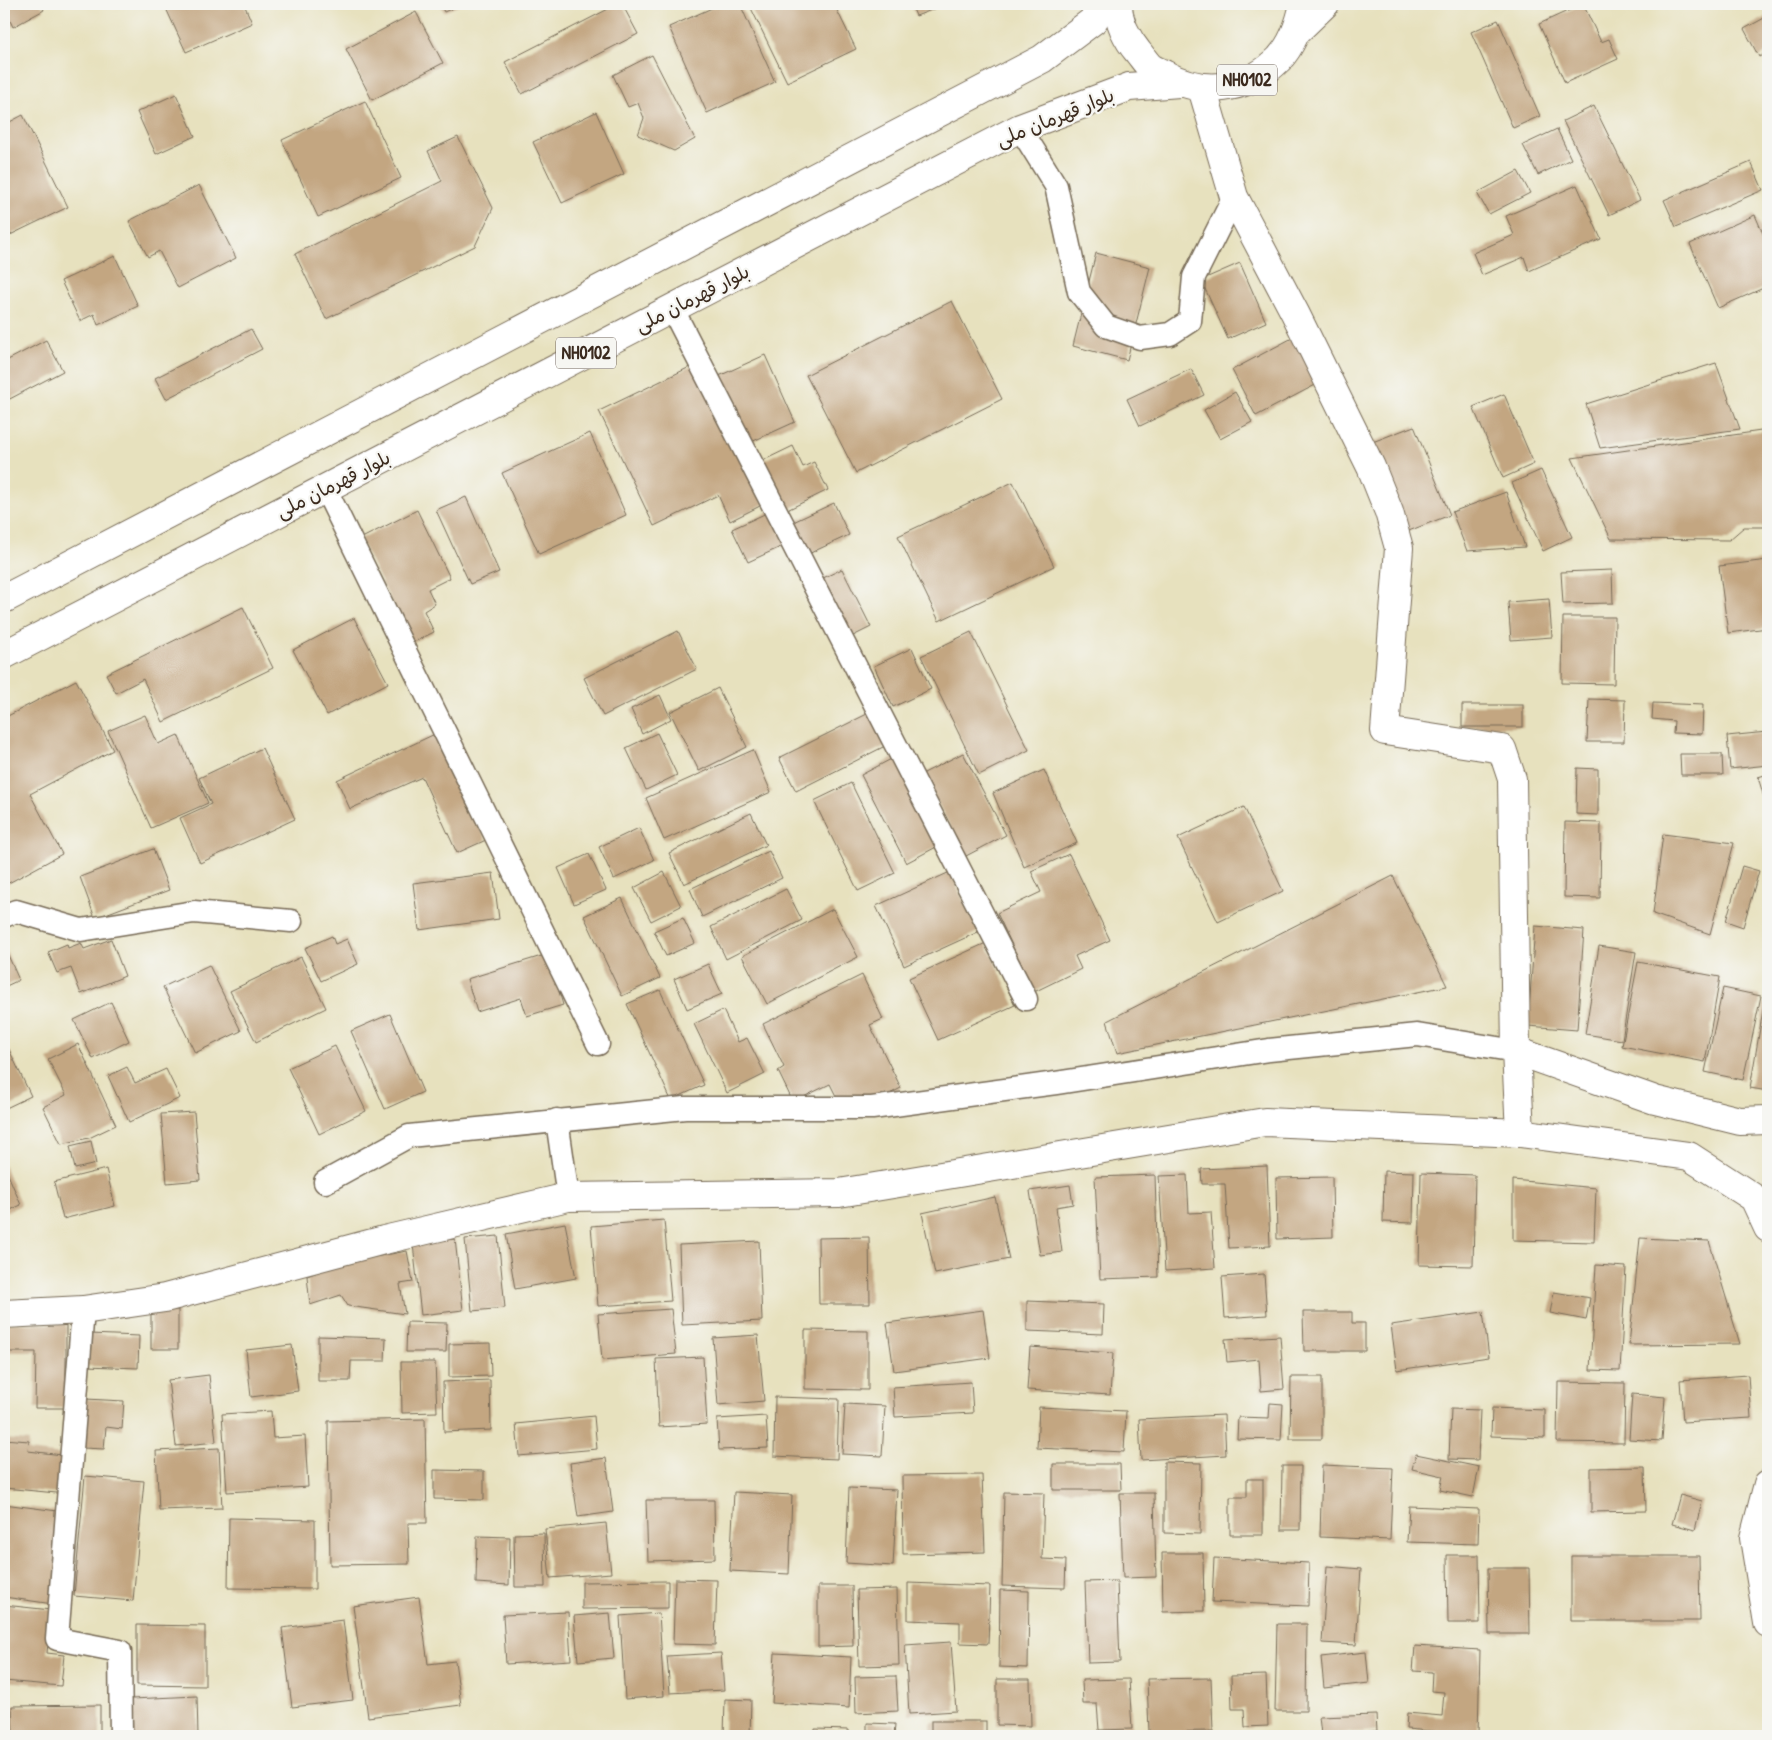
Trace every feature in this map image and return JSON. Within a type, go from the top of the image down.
[{"type":"main road","name":"NH0102","points":[[4,599],[1042,59],[1094,20],[1103,4]]},
{"type":"main road","points":[[1118,4],[1118,11],[1129,41],[1150,66],[1190,86],[1234,197],[1295,313],[1371,468],[1390,512],[1399,548],[1385,731],[1502,749],[1512,779],[1516,1051],[1520,1133]]},
{"type":"main road","name":"NH0102","points":[[1296,32],[1304,4]]},
{"type":"main road","name":"NH0102","points":[[1190,86],[1225,87],[1255,78],[1280,58],[1296,32],[1326,4]]},
{"type":"main road","name":"بلوار قهرمان ملی","points":[[4,654],[1020,128],[1129,88],[1190,86]]},
{"type":"main road","points":[[1516,1051],[1655,1100],[1740,1121],[1768,1120]]},
{"type":"main road","points":[[4,1314],[83,1310],[165,1298],[384,1240],[568,1197],[839,1193],[1265,1122],[1520,1133],[1689,1156],[1754,1198],[1768,1228]]},
{"type":"main road","points":[[1768,1484],[1754,1538],[1768,1623]]},
{"type":"lane","points":[[1020,128],[1056,186],[1079,292],[1106,326],[1140,338],[1170,334],[1190,321],[1194,277],[1234,197]]},
{"type":"lane","points":[[672,308],[1026,999]]},
{"type":"lane","points":[[324,488],[598,1044]]},
{"type":"lane","points":[[4,916],[16,911],[81,930],[194,912],[291,921]]},
{"type":"lane","points":[[325,1182],[409,1136],[685,1108],[872,1108],[1056,1083],[1269,1050],[1417,1035],[1516,1051]]},
{"type":"lane","points":[[557,1120],[568,1197]]},
{"type":"lane","points":[[83,1310],[58,1639],[120,1651],[121,1736]]},
{"type":"building","points":[[4,4],[41,4],[44,10],[13,27]]},
{"type":"building","points":[[164,4],[244,4],[252,23],[186,52]]},
{"type":"building","points":[[440,4],[462,4],[444,12]]},
{"type":"building","points":[[618,4],[622,4],[638,34],[522,94],[505,62]]},
{"type":"building","points":[[721,4],[740,4],[775,82],[707,113],[669,27]]},
{"type":"building","points":[[749,4],[834,4],[856,49],[787,82]]},
{"type":"building","points":[[911,4],[947,4],[916,16]]},
{"type":"building","points":[[1583,4],[1601,42],[1609,39],[1618,59],[1565,83],[1539,24]]},
{"type":"building","points":[[416,12],[443,63],[372,100],[346,49]]},
{"type":"building","points":[[1768,16],[1768,52],[1759,57],[1744,29]]},
{"type":"building","points":[[1498,20],[1540,116],[1513,128],[1471,32]]},
{"type":"building","points":[[652,55],[695,139],[674,151],[638,135],[644,118],[638,103],[628,107],[613,75]]},
{"type":"building","points":[[176,94],[195,136],[156,154],[137,112]]},
{"type":"building","points":[[365,101],[401,178],[318,217],[282,140]]},
{"type":"building","points":[[1594,106],[1640,200],[1609,215],[1563,121]]},
{"type":"building","points":[[596,112],[624,174],[562,203],[533,142]]},
{"type":"building","points":[[23,115],[68,207],[4,238],[4,125]]},
{"type":"building","points":[[1557,129],[1571,159],[1538,175],[1523,145]]},
{"type":"building","points":[[458,137],[493,208],[475,246],[326,319],[295,254],[442,181],[428,151]]},
{"type":"building","points":[[1751,162],[1763,190],[1676,227],[1664,200]]},
{"type":"building","points":[[1518,171],[1530,193],[1489,214],[1477,193]]},
{"type":"building","points":[[199,185],[236,258],[178,288],[159,251],[148,257],[129,221]]},
{"type":"building","points":[[1577,185],[1601,239],[1529,271],[1524,257],[1482,275],[1473,253],[1514,235],[1506,216]]},
{"type":"building","points":[[1755,215],[1768,245],[1768,286],[1718,308],[1690,244]]},
{"type":"building","points":[[1096,253],[1150,267],[1127,360],[1073,346]]},
{"type":"building","points":[[115,256],[138,306],[98,325],[94,314],[80,321],[61,281]]},
{"type":"building","points":[[1240,263],[1266,322],[1228,339],[1201,280]]},
{"type":"building","points":[[952,301],[1002,399],[856,473],[806,375]]},
{"type":"building","points":[[251,329],[262,349],[166,399],[155,378]]},
{"type":"building","points":[[1296,336],[1321,382],[1256,416],[1232,370]]},
{"type":"building","points":[[46,340],[63,371],[4,402],[4,362]]},
{"type":"building","points":[[765,355],[795,422],[749,443],[719,376]]},
{"type":"building","points":[[1716,363],[1740,429],[1600,448],[1586,404]]},
{"type":"building","points":[[696,364],[764,504],[730,521],[718,495],[654,526],[599,411]]},
{"type":"building","points":[[1191,369],[1204,395],[1140,426],[1127,399]]},
{"type":"building","points":[[1235,392],[1252,422],[1220,439],[1204,410]]},
{"type":"building","points":[[1504,394],[1534,464],[1503,478],[1473,407]]},
{"type":"building","points":[[1414,426],[1450,515],[1406,532],[1370,443]]},
{"type":"building","points":[[1768,430],[1768,527],[1744,527],[1729,540],[1611,539],[1572,458]]},
{"type":"building","points":[[590,433],[626,515],[539,554],[502,473]]},
{"type":"building","points":[[793,446],[803,467],[814,462],[828,490],[783,512],[760,462]]},
{"type":"building","points":[[1541,470],[1572,537],[1543,551],[1512,483]]},
{"type":"building","points":[[1013,482],[1054,566],[939,621],[898,536]]},
{"type":"building","points":[[1506,492],[1525,547],[1467,551],[1452,512]]},
{"type":"building","points":[[466,497],[499,572],[470,584],[436,510]]},
{"type":"building","points":[[834,503],[849,535],[804,556],[789,524]]},
{"type":"building","points":[[417,510],[450,578],[428,589],[435,604],[424,611],[434,632],[412,643],[360,539]]},
{"type":"building","points":[[771,511],[787,544],[748,562],[732,529]]},
{"type":"building","points":[[1768,560],[1768,628],[1728,633],[1719,566]]},
{"type":"building","points":[[842,569],[871,627],[851,637],[821,579]]},
{"type":"building","points":[[1612,570],[1613,603],[1563,604],[1561,572]]},
{"type":"building","points":[[1549,599],[1552,637],[1511,640],[1508,602]]},
{"type":"building","points":[[243,607],[273,668],[163,722],[143,679],[116,693],[106,674]]},
{"type":"building","points":[[1563,617],[1615,617],[1614,684],[1562,683]]},
{"type":"building","points":[[354,618],[388,683],[327,715],[293,650]]},
{"type":"building","points":[[678,631],[697,669],[603,716],[584,678]]},
{"type":"building","points":[[971,632],[1029,750],[979,775],[921,656]]},
{"type":"building","points":[[912,648],[931,689],[893,707],[874,666]]},
{"type":"building","points":[[76,680],[113,750],[30,794],[62,854],[5,885],[4,718]]},
{"type":"building","points":[[718,688],[747,747],[699,771],[670,712]]},
{"type":"building","points":[[660,695],[671,719],[642,734],[631,709]]},
{"type":"building","points":[[1589,699],[1625,700],[1624,742],[1587,742]]},
{"type":"building","points":[[1653,703],[1703,705],[1702,734],[1673,733],[1674,721],[1652,719]]},
{"type":"building","points":[[1462,705],[1523,705],[1523,727],[1462,727]]},
{"type":"building","points":[[873,711],[889,744],[796,791],[779,758]]},
{"type":"building","points":[[145,715],[158,744],[178,735],[208,803],[151,828],[108,731]]},
{"type":"building","points":[[1767,732],[1768,765],[1730,769],[1727,736]]},
{"type":"building","points":[[437,733],[486,840],[457,853],[422,777],[350,809],[337,780]]},
{"type":"building","points":[[657,733],[677,775],[646,790],[626,748]]},
{"type":"building","points":[[262,748],[295,819],[200,863],[180,818],[211,804],[199,778]]},
{"type":"building","points":[[753,750],[771,792],[664,840],[646,798]]},
{"type":"building","points":[[963,753],[1006,835],[966,856],[922,774]]},
{"type":"building","points":[[1680,754],[1722,754],[1723,775],[1681,775]]},
{"type":"building","points":[[895,757],[940,845],[906,863],[861,775]]},
{"type":"building","points":[[1577,768],[1598,769],[1598,815],[1576,814]]},
{"type":"building","points":[[1044,770],[1077,843],[1024,867],[993,793]]},
{"type":"building","points":[[1768,774],[1768,811],[1758,777]]},
{"type":"building","points":[[851,783],[895,873],[858,891],[814,801]]},
{"type":"building","points":[[1244,807],[1283,891],[1218,922],[1178,838]]},
{"type":"building","points":[[751,813],[766,845],[684,884],[669,853]]},
{"type":"building","points":[[1565,822],[1601,823],[1600,898],[1564,897]]},
{"type":"building","points":[[639,828],[654,860],[614,879],[599,847]]},
{"type":"building","points":[[1663,834],[1734,843],[1710,934],[1653,914]]},
{"type":"building","points":[[153,849],[169,890],[95,918],[80,877]]},
{"type":"building","points":[[769,851],[782,878],[702,917],[690,889]]},
{"type":"building","points":[[589,854],[606,890],[574,904],[558,868]]},
{"type":"building","points":[[1069,854],[1110,940],[1075,956],[1081,969],[1034,992],[997,913],[1041,892],[1031,871]]},
{"type":"building","points":[[1742,866],[1759,871],[1743,927],[1726,921]]},
{"type":"building","points":[[664,872],[681,906],[651,921],[634,888]]},
{"type":"building","points":[[950,872],[978,932],[904,966],[876,906]]},
{"type":"building","points":[[493,873],[499,919],[419,930],[413,883]]},
{"type":"building","points":[[1393,876],[1447,986],[1117,1053],[1107,1021]]},
{"type":"building","points":[[786,889],[802,920],[726,959],[711,927]]},
{"type":"building","points":[[622,898],[660,978],[622,996],[584,916]]},
{"type":"building","points":[[833,909],[858,957],[767,1004],[742,956]]},
{"type":"building","points":[[683,918],[695,943],[666,956],[654,931]]},
{"type":"building","points":[[1535,926],[1584,930],[1577,1030],[1528,1026]]},
{"type":"building","points":[[332,936],[335,944],[347,939],[358,964],[321,981],[305,948]]},
{"type":"building","points":[[111,939],[125,976],[81,994],[71,968],[57,973],[48,952],[67,944],[68,948],[81,943],[84,949]]},
{"type":"building","points":[[986,943],[1015,1005],[938,1040],[909,978]]},
{"type":"building","points":[[4,946],[19,980],[4,987]]},
{"type":"building","points":[[1599,946],[1636,952],[1622,1040],[1585,1034]]},
{"type":"building","points":[[548,954],[563,1005],[527,1016],[521,998],[477,1012],[467,979]]},
{"type":"building","points":[[301,957],[326,1008],[256,1042],[230,991]]},
{"type":"building","points":[[1638,962],[1720,977],[1705,1062],[1622,1046]]},
{"type":"building","points":[[708,964],[722,994],[687,1009],[674,979]]},
{"type":"building","points":[[209,965],[241,1031],[195,1053],[163,987]]},
{"type":"building","points":[[862,975],[883,1019],[870,1025],[901,1088],[876,1101],[838,1100],[830,1084],[793,1102],[778,1071],[784,1067],[763,1024]]},
{"type":"building","points":[[1723,988],[1761,996],[1743,1080],[1705,1072]]},
{"type":"building","points":[[660,990],[704,1085],[671,1100],[627,1004]]},
{"type":"building","points":[[111,1002],[129,1041],[93,1059],[74,1020]]},
{"type":"building","points":[[1764,1004],[1768,1005],[1768,1091],[1750,1088]]},
{"type":"building","points":[[723,1010],[738,1042],[747,1038],[765,1074],[727,1093],[694,1024]]},
{"type":"building","points":[[390,1014],[423,1092],[385,1109],[351,1031]]},
{"type":"building","points":[[4,1039],[31,1096],[4,1109]]},
{"type":"building","points":[[78,1044],[116,1125],[89,1138],[61,1144],[43,1107],[66,1095],[48,1059]]},
{"type":"building","points":[[335,1046],[366,1111],[319,1134],[288,1068]]},
{"type":"building","points":[[127,1067],[135,1083],[166,1069],[180,1098],[129,1122],[108,1076]]},
{"type":"building","points":[[194,1112],[200,1180],[167,1183],[161,1114]]},
{"type":"building","points":[[91,1141],[96,1164],[75,1169],[70,1146]]},
{"type":"building","points":[[4,1165],[21,1205],[4,1213]]},
{"type":"building","points":[[1267,1166],[1270,1246],[1229,1248],[1225,1184],[1202,1184],[1201,1169]]},
{"type":"building","points":[[106,1169],[115,1206],[63,1219],[54,1182]]},
{"type":"building","points":[[1384,1171],[1414,1172],[1413,1223],[1383,1222]]},
{"type":"building","points":[[1421,1173],[1475,1175],[1473,1266],[1419,1265]]},
{"type":"building","points":[[1155,1175],[1158,1277],[1100,1279],[1095,1177]]},
{"type":"building","points":[[1187,1175],[1189,1213],[1211,1212],[1215,1268],[1165,1271],[1159,1176]]},
{"type":"building","points":[[1332,1177],[1333,1237],[1277,1239],[1276,1178]]},
{"type":"building","points":[[1513,1180],[1596,1188],[1594,1242],[1513,1240]]},
{"type":"building","points":[[1070,1185],[1073,1204],[1056,1207],[1062,1252],[1040,1255],[1030,1191]]},
{"type":"building","points":[[995,1197],[1009,1259],[935,1274],[922,1213]]},
{"type":"building","points":[[664,1220],[671,1301],[598,1306],[591,1226]]},
{"type":"building","points":[[565,1223],[576,1278],[515,1289],[506,1234]]},
{"type":"building","points":[[498,1236],[505,1308],[472,1311],[465,1239]]},
{"type":"building","points":[[869,1237],[870,1304],[819,1304],[818,1238]]},
{"type":"building","points":[[1640,1238],[1709,1241],[1740,1344],[1629,1345]]},
{"type":"building","points":[[455,1239],[463,1310],[421,1315],[413,1244]]},
{"type":"building","points":[[759,1241],[762,1321],[682,1325],[679,1245]]},
{"type":"building","points":[[407,1251],[413,1282],[400,1284],[405,1314],[348,1306],[341,1295],[310,1305],[307,1276],[342,1263]]},
{"type":"building","points":[[1596,1265],[1626,1267],[1620,1371],[1590,1370]]},
{"type":"building","points":[[1264,1274],[1267,1315],[1225,1318],[1222,1277]]},
{"type":"building","points":[[1554,1292],[1590,1298],[1586,1320],[1550,1313]]},
{"type":"building","points":[[1027,1301],[1104,1304],[1103,1334],[1027,1331]]},
{"type":"building","points":[[671,1309],[676,1354],[602,1360],[598,1314]]},
{"type":"building","points":[[151,1310],[178,1310],[178,1349],[151,1349]]},
{"type":"building","points":[[983,1310],[990,1358],[894,1371],[887,1323]]},
{"type":"building","points":[[1303,1312],[1352,1312],[1352,1323],[1365,1323],[1365,1351],[1304,1351]]},
{"type":"building","points":[[1483,1312],[1489,1357],[1397,1370],[1391,1325]]},
{"type":"building","points":[[407,1322],[447,1323],[446,1352],[406,1352]]},
{"type":"building","points":[[4,1323],[66,1324],[66,1408],[35,1408],[36,1352],[4,1352]]},
{"type":"building","points":[[805,1330],[868,1331],[868,1390],[805,1389]]},
{"type":"building","points":[[89,1334],[139,1336],[138,1368],[87,1366]]},
{"type":"building","points":[[758,1335],[764,1401],[718,1405],[713,1338]]},
{"type":"building","points":[[318,1336],[386,1338],[385,1361],[351,1361],[350,1381],[318,1381]]},
{"type":"building","points":[[1280,1336],[1284,1389],[1261,1391],[1259,1359],[1227,1362],[1225,1339]]},
{"type":"building","points":[[490,1343],[491,1376],[449,1377],[449,1344]]},
{"type":"building","points":[[292,1345],[298,1391],[251,1397],[246,1350]]},
{"type":"building","points":[[1030,1347],[1113,1353],[1110,1395],[1027,1390]]},
{"type":"building","points":[[703,1357],[707,1424],[659,1427],[656,1359]]},
{"type":"building","points":[[401,1362],[435,1362],[437,1412],[402,1413]]},
{"type":"building","points":[[209,1375],[216,1442],[176,1446],[168,1380]]},
{"type":"building","points":[[1748,1375],[1751,1418],[1683,1422],[1680,1380]]},
{"type":"building","points":[[1291,1377],[1322,1377],[1322,1439],[1290,1439]]},
{"type":"building","points":[[490,1380],[491,1430],[444,1432],[443,1382]]},
{"type":"building","points":[[971,1382],[973,1413],[895,1417],[893,1387]]},
{"type":"building","points":[[1558,1382],[1625,1383],[1624,1443],[1557,1442]]},
{"type":"building","points":[[1632,1394],[1665,1397],[1662,1441],[1629,1439]]},
{"type":"building","points":[[775,1397],[839,1399],[837,1459],[774,1456]]},
{"type":"building","points":[[86,1399],[124,1401],[122,1429],[106,1427],[104,1449],[83,1448]]},
{"type":"building","points":[[1270,1403],[1283,1404],[1281,1440],[1237,1439],[1238,1417],[1269,1418]]},
{"type":"building","points":[[845,1404],[885,1406],[882,1456],[842,1454]]},
{"type":"building","points":[[1039,1407],[1126,1411],[1124,1452],[1037,1448]]},
{"type":"building","points":[[1492,1408],[1545,1410],[1545,1438],[1491,1436]]},
{"type":"building","points":[[1451,1409],[1480,1410],[1478,1460],[1449,1459]]},
{"type":"building","points":[[271,1411],[273,1438],[305,1436],[308,1487],[227,1492],[222,1414]]},
{"type":"building","points":[[1224,1415],[1226,1455],[1141,1460],[1139,1419]]},
{"type":"building","points":[[594,1416],[597,1449],[519,1456],[516,1424]]},
{"type":"building","points":[[766,1416],[768,1448],[719,1450],[717,1419]]},
{"type":"building","points":[[425,1419],[427,1523],[408,1523],[409,1564],[330,1565],[328,1421]]},
{"type":"building","points":[[4,1439],[29,1441],[28,1451],[71,1456],[67,1494],[4,1488]]},
{"type":"building","points":[[219,1448],[222,1508],[159,1510],[156,1451]]},
{"type":"building","points":[[1416,1454],[1479,1467],[1473,1497],[1440,1490],[1443,1476],[1412,1469]]},
{"type":"building","points":[[606,1458],[613,1512],[578,1517],[570,1463]]},
{"type":"building","points":[[1164,1462],[1201,1463],[1200,1534],[1164,1533]]},
{"type":"building","points":[[1053,1464],[1120,1464],[1121,1490],[1053,1490]]},
{"type":"building","points":[[1322,1465],[1393,1468],[1390,1540],[1320,1537]]},
{"type":"building","points":[[1282,1466],[1301,1466],[1300,1530],[1281,1530]]},
{"type":"building","points":[[1645,1467],[1646,1511],[1591,1512],[1591,1468]]},
{"type":"building","points":[[434,1470],[484,1471],[484,1500],[434,1499]]},
{"type":"building","points":[[982,1475],[985,1552],[903,1554],[902,1476]]},
{"type":"building","points":[[85,1476],[144,1481],[133,1601],[74,1596]]},
{"type":"building","points":[[1247,1479],[1263,1479],[1263,1535],[1230,1535],[1230,1497],[1247,1497]]},
{"type":"building","points":[[849,1488],[897,1490],[893,1566],[846,1563]]},
{"type":"building","points":[[734,1492],[792,1495],[789,1574],[730,1571]]},
{"type":"building","points":[[1004,1492],[1044,1493],[1042,1559],[1066,1560],[1065,1588],[1002,1586]]},
{"type":"building","points":[[1120,1493],[1154,1493],[1156,1577],[1123,1578]]},
{"type":"building","points":[[1680,1495],[1702,1501],[1695,1530],[1672,1524]]},
{"type":"building","points":[[646,1500],[714,1500],[715,1559],[648,1561]]},
{"type":"building","points":[[4,1504],[65,1512],[53,1604],[4,1597]]},
{"type":"building","points":[[1409,1506],[1479,1509],[1478,1544],[1407,1542]]},
{"type":"building","points":[[229,1518],[315,1520],[315,1589],[228,1588]]},
{"type":"building","points":[[606,1523],[611,1573],[550,1578],[545,1529]]},
{"type":"building","points":[[544,1533],[545,1587],[515,1587],[514,1534]]},
{"type":"building","points":[[477,1536],[510,1537],[509,1585],[476,1583]]},
{"type":"building","points":[[1162,1553],[1203,1553],[1204,1611],[1163,1612]]},
{"type":"building","points":[[1447,1555],[1479,1555],[1480,1623],[1448,1623]]},
{"type":"building","points":[[1571,1556],[1699,1556],[1700,1621],[1571,1621]]},
{"type":"building","points":[[1214,1558],[1309,1563],[1308,1606],[1212,1602]]},
{"type":"building","points":[[1327,1566],[1361,1569],[1356,1645],[1322,1643]]},
{"type":"building","points":[[1488,1568],[1529,1568],[1530,1634],[1489,1634]]},
{"type":"building","points":[[675,1579],[717,1580],[715,1645],[673,1644]]},
{"type":"building","points":[[668,1581],[668,1608],[582,1609],[582,1582]]},
{"type":"building","points":[[1117,1581],[1120,1662],[1088,1663],[1085,1582]]},
{"type":"building","points":[[908,1583],[990,1586],[988,1644],[960,1643],[960,1622],[908,1620]]},
{"type":"building","points":[[818,1586],[852,1586],[853,1646],[818,1647]]},
{"type":"building","points":[[897,1589],[899,1665],[859,1666],[857,1590]]},
{"type":"building","points":[[1000,1590],[1029,1591],[1028,1668],[999,1667]]},
{"type":"building","points":[[419,1597],[428,1664],[455,1661],[461,1705],[368,1717],[353,1606]]},
{"type":"building","points":[[4,1605],[51,1610],[47,1653],[64,1655],[61,1686],[4,1681]]},
{"type":"building","points":[[568,1612],[571,1660],[506,1664],[503,1615]]},
{"type":"building","points":[[610,1613],[614,1658],[578,1661],[574,1616]]},
{"type":"building","points":[[659,1613],[664,1696],[625,1699],[620,1616]]},
{"type":"building","points":[[343,1620],[353,1700],[292,1707],[282,1628]]},
{"type":"building","points":[[1277,1624],[1307,1624],[1306,1711],[1275,1711]]},
{"type":"building","points":[[137,1625],[205,1626],[205,1686],[137,1685]]},
{"type":"building","points":[[951,1642],[956,1711],[909,1714],[905,1645]]},
{"type":"building","points":[[1415,1646],[1480,1650],[1478,1735],[1406,1729],[1407,1713],[1442,1716],[1444,1692],[1431,1691],[1432,1672],[1413,1671]]},
{"type":"building","points":[[1366,1652],[1369,1683],[1324,1688],[1321,1657]]},
{"type":"building","points":[[721,1653],[724,1690],[670,1693],[667,1656]]},
{"type":"building","points":[[775,1653],[851,1657],[849,1708],[772,1703]]},
{"type":"building","points":[[1266,1675],[1268,1726],[1245,1727],[1244,1709],[1232,1709],[1231,1676]]},
{"type":"building","points":[[896,1676],[898,1711],[856,1713],[855,1677]]},
{"type":"building","points":[[1211,1678],[1213,1731],[1149,1732],[1147,1679]]},
{"type":"building","points":[[997,1679],[1030,1679],[1031,1726],[997,1725]]},
{"type":"building","points":[[1129,1679],[1132,1729],[1099,1730],[1097,1704],[1083,1704],[1082,1680]]},
{"type":"building","points":[[197,1696],[198,1736],[133,1736],[132,1699]]},
{"type":"building","points":[[725,1699],[751,1700],[750,1736],[724,1736]]},
{"type":"building","points":[[100,1705],[100,1736],[13,1736],[12,1706]]},
{"type":"building","points":[[1376,1715],[1377,1731],[1321,1734],[1319,1717]]},
{"type":"building","points":[[931,1721],[986,1721],[986,1736],[931,1736]]},
{"type":"building","points":[[867,1723],[895,1724],[894,1736],[867,1736]]},
{"type":"building","points":[[815,1729],[849,1730],[849,1736],[815,1736]]}]
